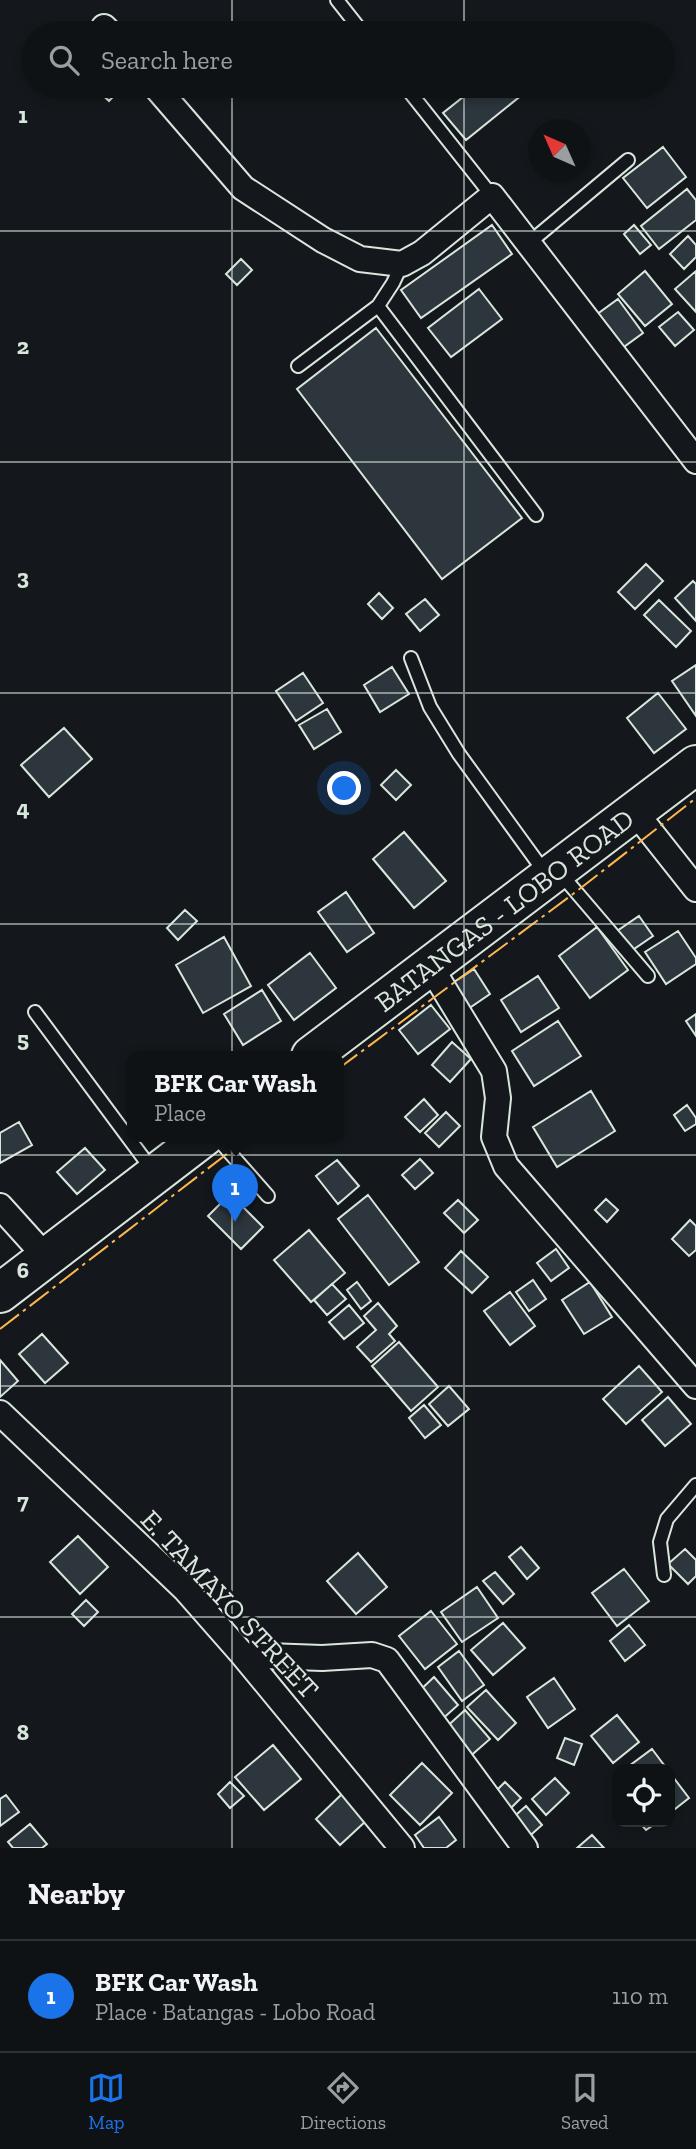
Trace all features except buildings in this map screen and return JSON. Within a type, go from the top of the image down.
[{"type":"main road","name":"BATANGAS - LOBO ROAD","points":[[318,1051],[696,765]]},
{"type":"main road","points":[[0,1293],[197,1142]]},
{"type":"street","points":[[165,98],[243,188],[323,240],[360,259],[402,264],[422,253],[492,197],[696,461]]},
{"type":"street","points":[[635,812],[696,890]]},
{"type":"street","points":[[430,966],[494,1071],[498,1098],[495,1138],[506,1166],[696,1386]]},
{"type":"street","points":[[0,1206],[46,1257]]},
{"type":"street","name":"E. TAMAYO STREET","points":[[0,1413],[184,1590],[243,1655],[402,1848]]},
{"type":"street","points":[[243,1655],[322,1658],[372,1655],[387,1660],[525,1848]]},
{"type":"lane","points":[[337,0],[354,21]]},
{"type":"lane","points":[[414,98],[492,197]]},
{"type":"lane","points":[[529,243],[628,160]]},
{"type":"lane","points":[[298,366],[378,306],[402,264]]},
{"type":"lane","points":[[378,306],[536,515]]},
{"type":"lane","points":[[411,658],[430,707],[459,754],[553,874],[649,976]]},
{"type":"lane","points":[[35,1012],[127,1135]]},
{"type":"lane","points":[[132,1142],[156,1174]]},
{"type":"lane","points":[[220,1142],[268,1196]]},
{"type":"lane","points":[[664,1575],[660,1542],[667,1519],[696,1485]]},
{"type":"power","points":[[344,1065],[573,894],[696,798]]},
{"type":"power","points":[[0,1329],[242,1142]]},
{"type":"place","name":"BFK Car Wash","points":[[235,1222]]}]
